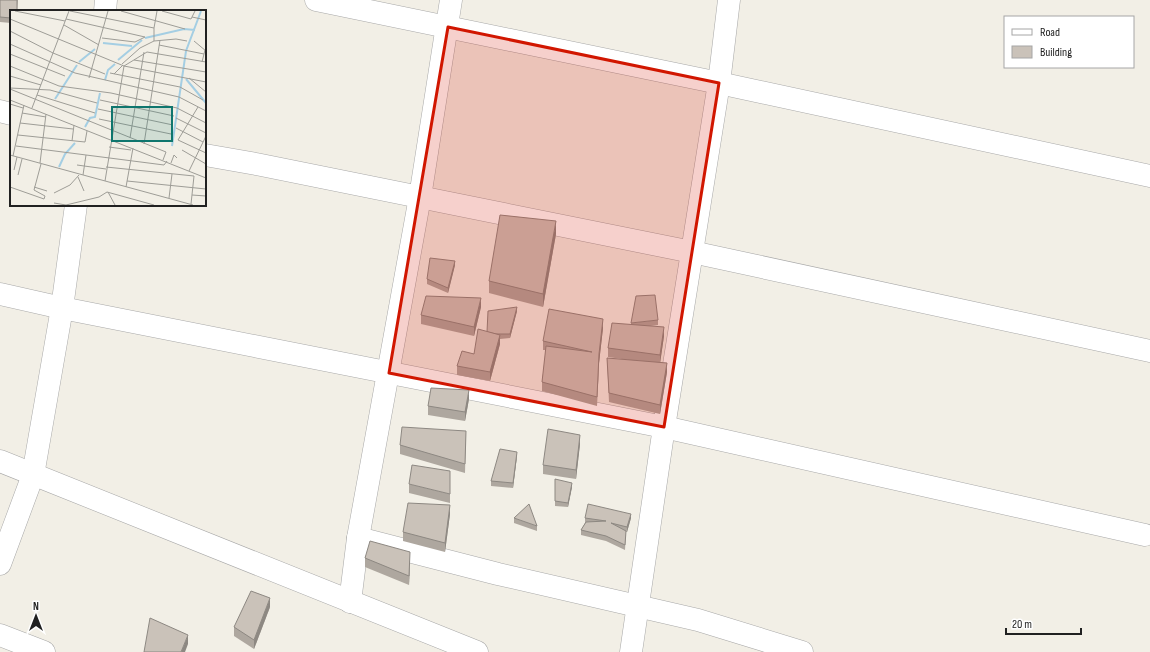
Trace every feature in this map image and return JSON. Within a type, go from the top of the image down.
[{"type":"street","points":[[105,10],[106,0]]},
{"type":"street","points":[[316,0],[719,83],[1150,176]]},
{"type":"street","points":[[350,602],[358,538],[420,197],[448,27],[451,0]]},
{"type":"street","points":[[631,652],[664,427],[719,83],[730,0]]},
{"type":"street","points":[[0,111],[10,114]]},
{"type":"street","points":[[206,155],[692,252],[1150,350]]},
{"type":"street","points":[[0,564],[33,475],[62,308],[76,206]]},
{"type":"street","points":[[0,294],[62,308],[664,427],[1144,535]]},
{"type":"street","points":[[0,461],[477,652]]},
{"type":"street","points":[[358,538],[498,574],[698,620],[802,652]]},
{"type":"street","points":[[0,635],[44,652]]},
{"type":"highlighted area","points":[[448,27],[719,83],[664,427],[389,373]]},
{"type":"building","points":[[0,0],[17,0],[17,10],[10,10],[10,18],[0,17]]},
{"type":"building","points":[[500,215],[556,221],[543,294],[489,281]]},
{"type":"building","points":[[430,258],[455,261],[448,288],[427,279]]},
{"type":"building","points":[[655,295],[658,320],[631,323],[636,296]]},
{"type":"building","points":[[426,296],[481,298],[474,327],[421,315]]},
{"type":"building","points":[[517,307],[510,334],[496,334],[487,332],[488,311]]},
{"type":"building","points":[[549,309],[603,319],[599,354],[597,397],[542,382],[546,346],[592,352],[543,341]]},
{"type":"building","points":[[612,323],[664,327],[660,355],[608,348]]},
{"type":"building","points":[[478,329],[500,335],[490,372],[457,366],[462,351],[474,354]]},
{"type":"building","points":[[607,358],[667,363],[660,405],[609,393]]},
{"type":"building","points":[[431,388],[469,390],[465,412],[428,406]]},
{"type":"building","points":[[402,427],[466,431],[465,464],[400,445]]},
{"type":"building","points":[[548,429],[580,435],[576,470],[543,465]]},
{"type":"building","points":[[500,449],[517,452],[513,483],[491,481]]},
{"type":"building","points":[[412,465],[450,471],[450,494],[409,484]]},
{"type":"building","points":[[555,479],[572,483],[568,503],[555,501]]},
{"type":"building","points":[[408,503],[450,505],[445,543],[403,532]]},
{"type":"building","points":[[529,504],[537,526],[514,518]]},
{"type":"building","points":[[588,504],[631,514],[627,527],[611,523],[626,531],[625,545],[606,536],[581,530],[586,522],[606,521],[585,518]]},
{"type":"building","points":[[370,541],[410,552],[409,576],[365,558]]},
{"type":"building","points":[[251,591],[270,598],[254,640],[234,627]]},
{"type":"building","points":[[150,618],[188,635],[181,652],[144,652]]}]
